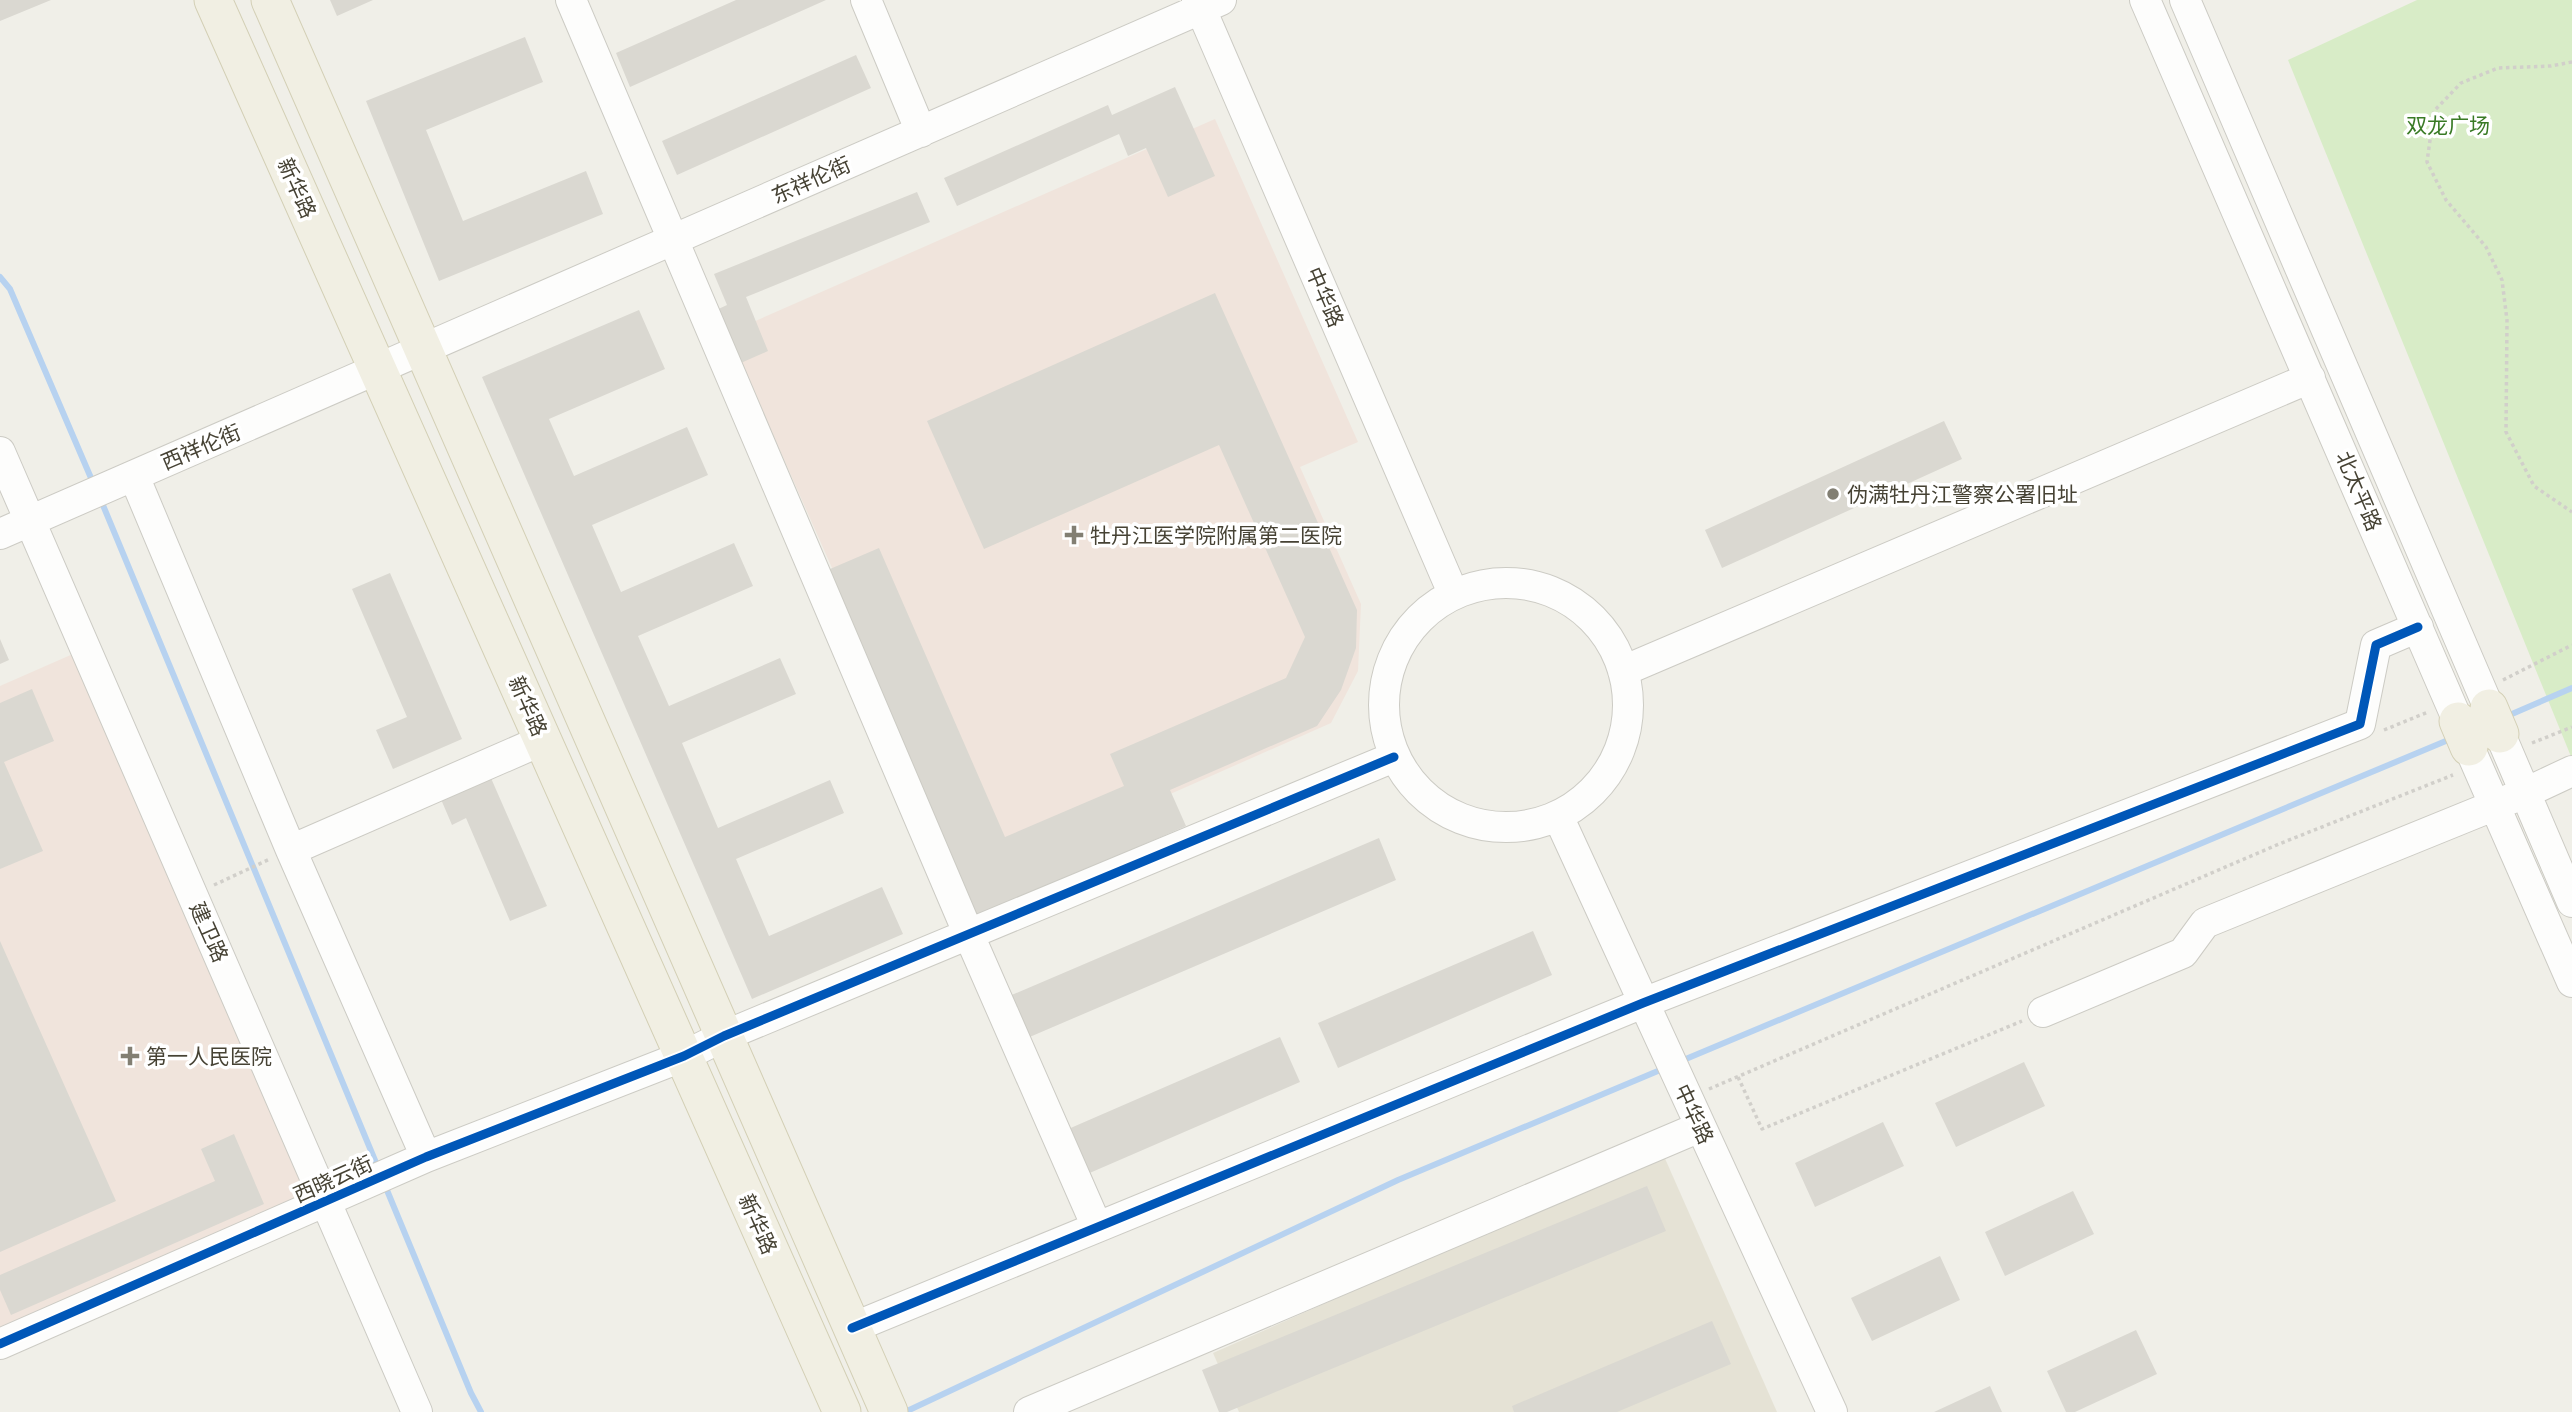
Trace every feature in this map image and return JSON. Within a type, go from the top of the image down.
[{"type":"main road","name":"新华路","points":[[213,0],[401,361],[543,740],[842,1412]]},
{"type":"main road","points":[[270,0],[401,361],[724,1036],[889,1412]]},
{"type":"street","points":[[571,0],[969,935],[1097,1227]]},
{"type":"street","points":[[866,0],[921,132]]},
{"type":"street","name":"北太平路","points":[[2145,0],[2418,627],[2479,735],[2525,793],[2572,902]]},
{"type":"street","name":"北太平路","points":[[2185,0],[2479,735],[2495,804],[2572,982]]},
{"type":"street","name":"东祥伦街","points":[[401,361],[1207,3]]},
{"type":"street","name":"中华路","points":[[1207,3],[1453,593]]},
{"type":"street","name":"西祥伦街","points":[[0,534],[401,361]]},
{"type":"street","points":[[1623,671],[2310,379]]},
{"type":"street","name":"建卫路","points":[[0,452],[417,1412]]},
{"type":"street","points":[[134,476],[292,850],[426,1157]]},
{"type":"street","points":[[1492,582],[1532,584],[1570,599],[1600,625],[1621,660],[1623,671],[1629,699],[1626,735],[1612,768],[1589,796],[1558,816],[1521,827],[1483,825],[1446,812],[1416,789],[1394,757],[1383,720],[1385,681],[1398,645],[1422,615],[1453,593],[1492,582]]},
{"type":"street","points":[[852,1328],[1643,1003],[2360,724],[2376,645],[2418,627]]},
{"type":"street","points":[[292,850],[543,740]]},
{"type":"street","name":"西晓云街","points":[[0,1345],[426,1157],[684,1056],[724,1036],[1394,757]]},
{"type":"street","points":[[2043,1012],[2183,953],[2205,923],[2525,793],[2572,771]]},
{"type":"street","name":"中华路","points":[[1558,816],[1832,1412]]},
{"type":"street","points":[[1029,1412],[1700,1127]]},
{"type":"path","points":[[2572,62],[2551,66],[2498,68],[2460,83],[2434,111],[2427,162],[2446,200],[2486,247],[2502,280],[2507,320],[2506,432],[2534,486],[2572,512]]},
{"type":"path","points":[[1687,1099],[2279,844],[2479,735]]},
{"type":"path","points":[[192,894],[292,850]]},
{"type":"path","points":[[1738,1077],[1762,1129],[2043,1012]]},
{"type":"shaded area","name":"牡丹江医学院附属第二医院","points":[[1215,119],[1358,442],[1300,467],[1361,604],[1358,671],[1331,723],[971,882],[728,333]]},
{"type":"shaded area","name":"第一人民医院","points":[[82,650],[323,1198],[0,1339],[0,686]]},
{"type":"shaded area","points":[[1663,1154],[1777,1412],[1239,1412],[1213,1353]]},
{"type":"green space","name":"双龙广场","points":[[2417,0],[2572,0],[2572,759],[2288,60]]},
{"type":"building","points":[[0,0],[51,0],[0,21]]},
{"type":"building","points":[[330,0],[373,0],[337,16]]},
{"type":"building","points":[[736,0],[826,0],[630,87],[616,53]]},
{"type":"building","points":[[525,37],[543,82],[426,130],[463,221],[586,171],[603,214],[439,281],[366,101]]},
{"type":"building","points":[[856,55],[871,88],[677,175],[662,141]]},
{"type":"building","points":[[1175,87],[1215,176],[1168,197],[1146,148],[1128,156],[1119,134],[957,206],[944,178],[1108,105],[1112,115]]},
{"type":"building","points":[[917,192],[930,222],[746,297],[768,351],[734,366],[712,312],[727,305],[714,274]]},
{"type":"building","points":[[1215,293],[1357,610],[1356,648],[1341,690],[1317,726],[1170,790],[1186,826],[968,921],[816,575],[879,548],[1005,837],[1124,786],[1110,754],[1286,678],[1305,637],[1219,445],[984,549],[927,421]]},
{"type":"building","points":[[639,310],[665,369],[549,419],[574,476],[687,427],[708,475],[592,525],[621,592],[734,543],[753,586],[638,636],[669,706],[780,658],[796,694],[682,743],[718,828],[830,780],[844,813],[736,859],[769,936],[882,887],[903,934],[752,999],[482,377]]},
{"type":"building","name":"伪满牡丹江警察公署旧址","points":[[1944,421],[1962,459],[1722,568],[1705,530]]},
{"type":"building","points":[[390,573],[462,739],[393,769],[376,730],[407,717],[352,589]]},
{"type":"building","points":[[0,639],[9,660],[0,664]]},
{"type":"building","points":[[32,689],[54,741],[4,762],[43,851],[0,869],[0,703]]},
{"type":"building","points":[[487,769],[547,906],[510,921],[466,818],[452,825],[437,790]]},
{"type":"building","points":[[1379,838],[1396,880],[1025,1039],[1007,997]]},
{"type":"building","points":[[1533,931],[1552,975],[1338,1068],[1318,1023]]},
{"type":"building","points":[[0,941],[116,1201],[0,1252]]},
{"type":"building","points":[[1280,1037],[1300,1082],[1085,1175],[1066,1130]]},
{"type":"building","points":[[2024,1062],[2045,1106],[1956,1147],[1935,1103]]},
{"type":"building","points":[[1883,1122],[1904,1166],[1815,1207],[1795,1163]]},
{"type":"building","points":[[234,1134],[264,1204],[11,1315],[0,1290],[0,1275],[215,1181],[201,1149]]},
{"type":"building","points":[[1647,1186],[1666,1231],[1227,1412],[1219,1412],[1202,1370]]},
{"type":"building","points":[[2073,1191],[2094,1234],[2005,1276],[1985,1232]]},
{"type":"building","points":[[1940,1256],[1960,1300],[1872,1341],[1851,1298]]},
{"type":"building","points":[[1712,1321],[1731,1364],[1617,1412],[1514,1412],[1512,1406]]},
{"type":"building","points":[[2136,1330],[2157,1374],[2075,1412],[2066,1412],[2047,1371]]},
{"type":"building","points":[[1990,1386],[2002,1412],[1934,1412]]},
{"type":"waterway","points":[[0,277],[10,289],[94,485]]},
{"type":"waterway","points":[[100,498],[379,1170]]},
{"type":"waterway","points":[[2505,717],[2572,688]]},
{"type":"waterway","points":[[1681,1061],[2453,738]]},
{"type":"waterway","points":[[905,1412],[1398,1180],[1665,1068]]},
{"type":"waterway","points":[[384,1183],[481,1412]]},
{"type":"cycle path","points":[[852,1328],[1643,1003],[2360,724],[2376,645],[2418,627]]},
{"type":"cycle path","points":[[0,1344],[426,1157],[684,1056],[724,1036],[1394,757]]},
{"type":"place","name":"伪满牡丹江警察公署旧址","points":[[1833,494]]},
{"type":"place","name":"牡丹江医学院附属第二医院","points":[[1074,535]]},
{"type":"place","name":"第一人民医院","points":[[130,1056]]}]
